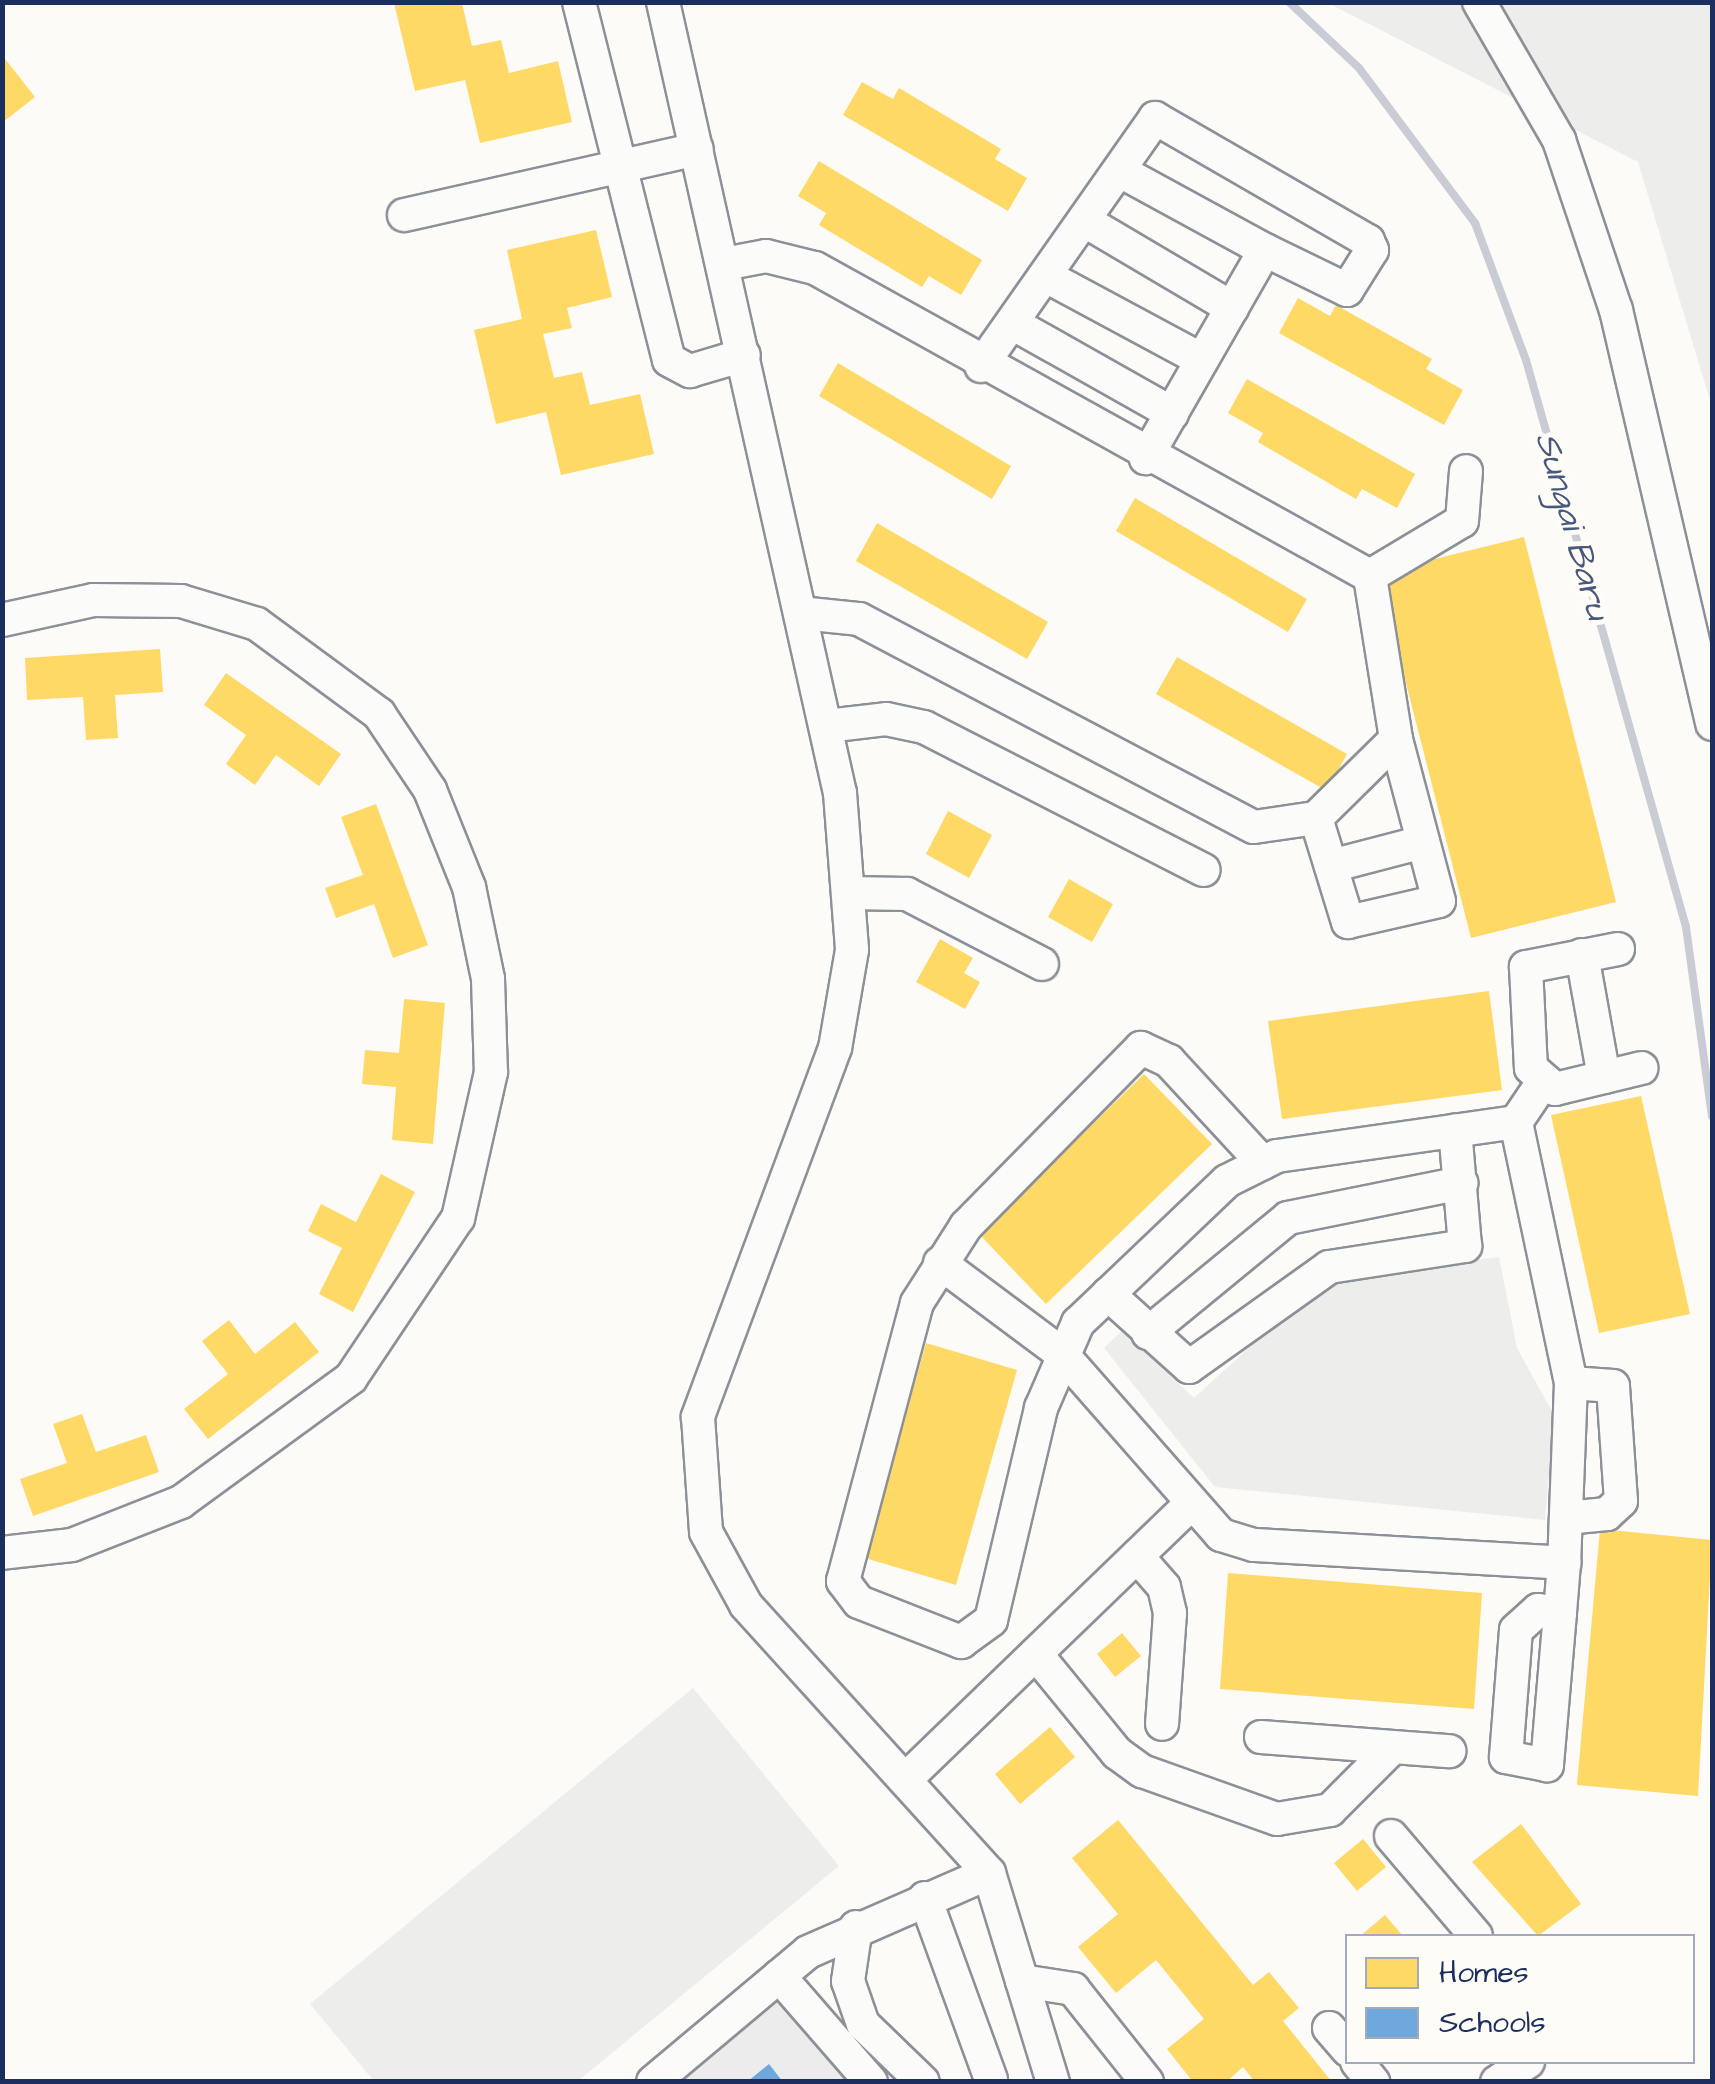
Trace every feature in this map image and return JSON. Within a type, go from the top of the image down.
[{"type":"lane","points":[[579,2],[624,166],[668,360],[690,371],[744,355]]},
{"type":"lane","points":[[663,2],[826,726],[852,950],[835,1048],[698,1416],[706,1532],[746,1605],[989,1874],[1050,2073],[986,2080],[925,1898]]},
{"type":"lane","points":[[1479,2],[1559,140],[1616,310],[1712,724]]},
{"type":"lane","points":[[982,366],[1155,118],[1372,250],[1347,290],[1120,171]]},
{"type":"lane","points":[[404,215],[697,149]]},
{"type":"lane","points":[[1085,221],[1232,308]]},
{"type":"lane","points":[[1146,458],[1266,250]]},
{"type":"lane","points":[[724,264],[766,256],[815,268],[1146,458],[1370,576]]},
{"type":"lane","points":[[1046,276],[1202,360]]},
{"type":"lane","points":[[1012,323],[1172,413]]},
{"type":"lane","points":[[1370,576],[1462,521],[1466,471]]},
{"type":"lane","points":[[1316,818],[1348,922],[1438,901],[1396,739],[1370,576]]},
{"type":"lane","points":[[2,620],[93,600],[181,601],[257,624],[379,714],[430,790],[469,887],[488,979],[491,1072],[458,1218],[351,1378],[181,1502],[72,1545],[2,1553]]},
{"type":"lane","points":[[802,613],[859,619],[1254,828],[1316,818],[1396,739]]},
{"type":"lane","points":[[826,726],[886,719],[924,727],[1203,870]]},
{"type":"lane","points":[[1330,866],[1423,842]]},
{"type":"lane","points":[[848,893],[907,894],[1042,964]]},
{"type":"lane","points":[[1560,1614],[1571,1384],[1516,1122],[1541,1085],[1522,977],[1531,963],[1618,950]]},
{"type":"lane","points":[[1582,955],[1604,1078]]},
{"type":"lane","points":[[1262,1163],[1169,1062],[1141,1048],[940,1262],[918,1303],[844,1581],[859,1602],[961,1642],[991,1620],[1062,1354],[1108,1294],[1227,1181],[1262,1163],[1516,1122]]},
{"type":"lane","points":[[1541,1085],[1604,1078],[1642,1068]]},
{"type":"lane","points":[[1108,1294],[1188,1366],[1204,1363],[1329,1268],[1464,1246],[1455,1130]]},
{"type":"lane","points":[[1148,1333],[1288,1218],[1462,1183]]},
{"type":"lane","points":[[940,1262],[1062,1354],[1190,1505],[1221,1535],[1254,1545],[1564,1563]]},
{"type":"lane","points":[[1566,1518],[1607,1514],[1622,1501],[1613,1386],[1571,1384]]},
{"type":"lane","points":[[904,1780],[1190,1505]]},
{"type":"lane","points":[[1137,1556],[1164,1588],[1170,1613],[1162,1724]]},
{"type":"lane","points":[[1036,1654],[1117,1753],[1142,1771],[1277,1819],[1330,1810],[1390,1750]]},
{"type":"lane","points":[[1261,1737],[1390,1750],[1450,1751]]},
{"type":"lane","points":[[1392,1836],[1474,1934]]},
{"type":"lane","points":[[654,2082],[778,1976],[856,1927],[989,1874]]},
{"type":"lane","points":[[856,1927],[848,1981],[863,2024],[923,2082]]},
{"type":"lane","points":[[778,1976],[871,2082]]},
{"type":"lane","points":[[1022,1981],[1073,1989],[1147,2082]]},
{"type":"lane","points":[[1497,2082],[1525,2064]]},
{"type":"shaded area","points":[[1328,3],[1712,3],[1712,407],[1638,162]]},
{"type":"shaded area","points":[[1499,1257],[1517,1348],[1554,1415],[1545,1520],[1215,1487],[1104,1348],[1122,1331],[1194,1398],[1324,1279]]},
{"type":"shaded area","points":[[693,1688],[839,1866],[578,2081],[374,2081],[310,2004]]},
{"type":"shaded area","points":[[778,2000],[846,2081],[680,2082]]},
{"type":"building: Homes","points":[[394,3],[462,3],[472,46],[501,40],[509,73],[558,61],[572,122],[480,143],[465,80],[415,91]]},
{"type":"building: Homes","points":[[2,55],[35,97],[2,123]]},
{"type":"building: Homes","points":[[862,82],[893,99],[899,88],[1001,149],[995,159],[1027,178],[1008,211],[843,115]]},
{"type":"building: Homes","points":[[819,161],[982,260],[961,295],[929,276],[922,287],[819,225],[826,213],[798,196]]},
{"type":"building: Homes","points":[[596,230],[612,297],[567,308],[572,328],[543,334],[554,378],[582,372],[590,405],[640,394],[654,454],[561,475],[546,412],[496,424],[474,330],[522,319],[507,250]]},
{"type":"building: Homes","points":[[1298,298],[1330,316],[1336,305],[1432,359],[1426,369],[1463,390],[1444,425],[1279,333]]},
{"type":"building: Homes","points":[[838,363],[1011,466],[992,499],[819,396]]},
{"type":"building: Homes","points":[[1247,379],[1415,474],[1397,508],[1362,489],[1356,499],[1258,442],[1263,433],[1228,413]]},
{"type":"building: Homes","points":[[1135,498],[1307,599],[1288,632],[1116,531]]},
{"type":"building: Homes","points":[[877,523],[1048,622],[1027,659],[856,561]]},
{"type":"building: Homes","points":[[1524,537],[1616,902],[1471,938],[1378,573]]},
{"type":"building: Homes","points":[[160,649],[163,692],[115,695],[118,738],[86,740],[83,697],[27,700],[25,658]]},
{"type":"building: Homes","points":[[1177,657],[1347,754],[1327,791],[1156,694]]},
{"type":"building: Homes","points":[[226,673],[341,754],[319,786],[276,755],[255,785],[226,764],[246,735],[204,705]]},
{"type":"building: Homes","points":[[376,804],[428,945],[393,958],[374,904],[336,918],[325,888],[363,875],[341,817]]},
{"type":"building: Homes","points":[[948,811],[992,835],[969,878],[926,854]]},
{"type":"building: Homes","points":[[1069,879],[1113,904],[1092,942],[1048,917]]},
{"type":"building: Homes","points":[[940,939],[973,958],[964,973],[980,982],[965,1009],[916,982]]},
{"type":"building: Homes","points":[[1489,991],[1502,1090],[1282,1119],[1268,1021]]},
{"type":"building: Homes","points":[[404,999],[445,1003],[433,1144],[392,1140],[396,1087],[362,1084],[365,1050],[399,1053]]},
{"type":"building: Homes","points":[[1144,1074],[1212,1144],[1046,1304],[979,1234]]},
{"type":"building: Homes","points":[[1641,1096],[1690,1314],[1599,1333],[1551,1115]]},
{"type":"building: Homes","points":[[381,1174],[415,1192],[353,1312],[319,1294],[342,1248],[308,1231],[321,1204],[356,1222]]},
{"type":"building: Homes","points":[[229,1320],[255,1354],[295,1322],[319,1352],[208,1439],[184,1409],[228,1374],[202,1341]]},
{"type":"building: Homes","points":[[926,1343],[1017,1370],[956,1585],[865,1558]]},
{"type":"building: Homes","points":[[82,1414],[96,1452],[146,1435],[159,1472],[33,1516],[20,1479],[67,1463],[53,1424]]},
{"type":"building: Homes","points":[[1600,1529],[1712,1540],[1698,1796],[1577,1785]]},
{"type":"building: Homes","points":[[1228,1573],[1482,1593],[1474,1709],[1220,1689]]},
{"type":"building: Homes","points":[[1122,1633],[1141,1656],[1115,1677],[1097,1654]]},
{"type":"building: Homes","points":[[1050,1727],[1075,1757],[1020,1804],[995,1774]]},
{"type":"building: Homes","points":[[1118,1820],[1253,1985],[1269,1972],[1299,2008],[1283,2021],[1332,2082],[1255,2082],[1243,2067],[1226,2082],[1193,2082],[1167,2049],[1204,2019],[1156,1960],[1116,1993],[1078,1947],[1118,1914],[1072,1858]]},
{"type":"building: Homes","points":[[1521,1824],[1581,1904],[1536,1934],[1472,1862]]},
{"type":"building: Homes","points":[[1363,1839],[1386,1867],[1357,1891],[1334,1863]]},
{"type":"building: Homes","points":[[1385,1915],[1401,1934],[1362,1934]]},
{"type":"building: Schools","points":[[769,2064],[783,2082],[747,2082]]},
{"type":"waterway","name":"Sungai Baru","points":[[1289,2],[1359,68],[1475,223],[1526,360],[1686,927],[1712,1116]]}]
